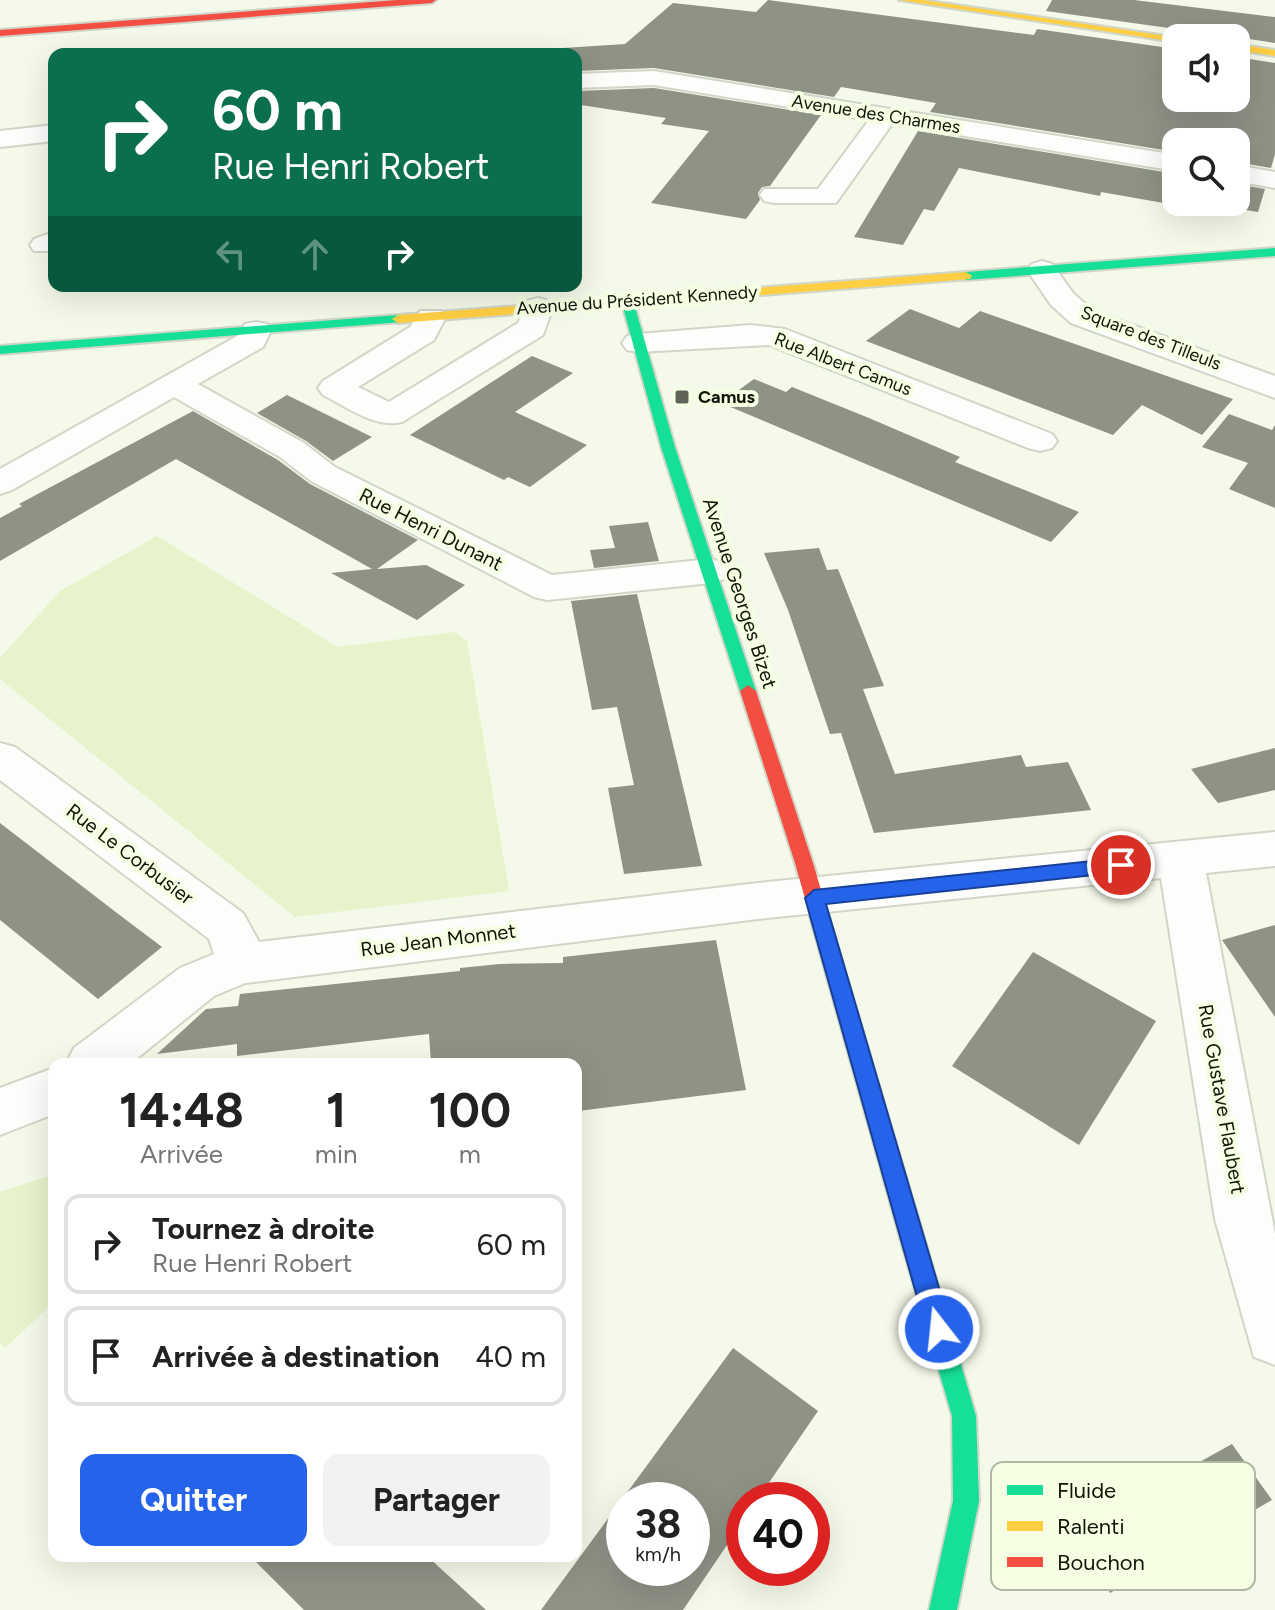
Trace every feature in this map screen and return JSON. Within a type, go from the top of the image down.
[{"type":"street","points":[[0,21],[237,0]]},
{"type":"street","points":[[376,3],[399,0]]},
{"type":"street","points":[[0,33],[432,0]]},
{"type":"street","points":[[903,0],[1162,37]]},
{"type":"street","points":[[1250,49],[1275,53]]},
{"type":"street","name":"Avenue des Charmes","points":[[582,81],[654,78],[1162,161]]},
{"type":"street","points":[[774,195],[826,197],[886,115]]},
{"type":"street","points":[[0,139],[48,134]]},
{"type":"street","points":[[1250,176],[1275,180]]},
{"type":"street","name":"Avenue du Président Kennedy","points":[[0,350],[1275,252]]},
{"type":"street","name":"Square des Tilleuls","points":[[1042,270],[1062,299],[1082,317],[1230,368],[1275,388]]},
{"type":"street","name":"Avenue Georges Bizet","points":[[627,300],[668,447],[711,571],[814,898],[964,1416],[966,1501],[943,1610]]},
{"type":"street","points":[[431,317],[423,333],[334,388],[390,415],[532,328],[538,307]]},
{"type":"street","points":[[0,483],[252,340],[256,331]]},
{"type":"street","name":"Rue Albert Camus","points":[[638,343],[750,334],[774,336],[1040,441]]},
{"type":"street","name":"Rue Henri Dunant","points":[[174,384],[292,450],[323,474],[547,588],[711,571]]},
{"type":"street","name":"Rue Le Corbusier","points":[[0,758],[226,926],[237,945],[240,964]]},
{"type":"street","name":"Rue Jean Monnet","points":[[100,1058],[197,982],[240,964],[742,903],[1275,849]]},
{"type":"street","name":"Rue Gustave Flaubert","points":[[1181,859],[1243,1219],[1275,1336]]},
{"type":"street","points":[[0,1112],[48,1093]]},
{"type":"green space","points":[[157,536],[338,647],[455,632],[467,641],[509,891],[295,917],[0,679],[0,658],[60,591]]},
{"type":"green space","points":[[48,1176],[48,1308],[5,1348],[0,1343],[0,1192]]},
{"type":"building","points":[[768,0],[1034,35],[1037,29],[1162,47],[1162,112],[1250,112],[1250,59],[1275,63],[1275,154],[1271,168],[1250,164],[1250,128],[1162,128],[1162,150],[930,112],[936,103],[841,87],[834,97],[654,68],[582,71],[582,48],[563,48],[625,44],[673,3],[756,12]]},
{"type":"building","points":[[1052,0],[1134,0],[1275,17],[1275,43],[1250,39],[1250,24],[1162,24],[1162,27],[1046,11]]},
{"type":"building","points":[[654,88],[821,115],[770,186],[762,187],[758,193],[760,200],[746,219],[651,203],[709,131],[661,124],[666,118],[582,105],[582,91]]},
{"type":"building","points":[[918,131],[1162,172],[1162,203],[1101,192],[1100,196],[959,168],[934,211],[924,209],[903,245],[854,237]]},
{"type":"building","points":[[1250,186],[1265,189],[1258,212],[1250,211]]},
{"type":"building","points":[[910,309],[959,328],[980,311],[1233,399],[1202,435],[1142,405],[1113,435],[866,341]]},
{"type":"building","points":[[532,356],[573,373],[515,412],[587,445],[530,487],[508,477],[504,480],[410,435]]},
{"type":"building","points":[[754,379],[786,392],[792,387],[869,418],[960,457],[955,462],[1079,512],[1051,542],[721,403]]},
{"type":"building","points":[[287,395],[372,437],[333,461],[306,441],[257,413]]},
{"type":"building","points":[[193,411],[278,460],[310,484],[418,540],[377,569],[426,565],[465,585],[417,620],[331,573],[372,569],[176,459],[0,561],[0,518],[22,506],[19,504]]},
{"type":"building","points":[[1229,414],[1272,430],[1275,425],[1275,508],[1229,489],[1248,463],[1202,447]]},
{"type":"building","points":[[648,522],[659,561],[594,568],[590,550],[615,548],[609,526]]},
{"type":"building","points":[[819,548],[827,570],[838,569],[884,686],[863,689],[895,774],[1021,755],[1026,767],[1068,762],[1091,810],[874,833],[841,733],[830,734],[788,610],[764,553]]},
{"type":"building","points":[[637,594],[702,866],[624,874],[608,788],[634,785],[617,707],[592,710],[571,601]]},
{"type":"building","points":[[1275,748],[1275,790],[1218,803],[1191,769]]},
{"type":"building","points":[[0,823],[162,947],[98,999],[0,920]]},
{"type":"building","points":[[1275,925],[1275,1017],[1222,940]]},
{"type":"building","points":[[716,940],[746,1090],[582,1110],[582,1058],[431,1058],[429,1034],[237,1056],[237,1044],[157,1054],[206,1009],[238,1006],[240,994],[500,964],[563,963],[563,957]]},
{"type":"building","points":[[1033,952],[1156,1021],[1079,1145],[952,1066]]},
{"type":"building","points":[[733,1348],[818,1411],[769,1482],[726,1482],[726,1547],[710,1570],[710,1482],[635,1482]]},
{"type":"building","points":[[1232,1444],[1245,1462],[1199,1462]]},
{"type":"building","points":[[1255,1476],[1272,1500],[1255,1510]]},
{"type":"building","points":[[606,1521],[606,1586],[699,1586],[683,1610],[541,1610],[576,1562],[582,1562],[582,1554]]},
{"type":"building","points":[[256,1562],[434,1562],[486,1610],[304,1610]]},
{"type":"traffic: fast","points":[[966,276],[1275,252]]},
{"type":"traffic: fast","points":[[627,300],[668,447],[748,691]]},
{"type":"traffic: fast","points":[[0,350],[398,319]]},
{"type":"traffic: fast","points":[[915,1248],[964,1416],[966,1501],[943,1610]]},
{"type":"traffic: slow","points":[[903,0],[1162,37]]},
{"type":"traffic: slow","points":[[1250,49],[1275,53]]},
{"type":"traffic: slow","points":[[398,319],[966,276]]},
{"type":"traffic: jam","points":[[0,33],[432,0]]},
{"type":"traffic: jam","points":[[748,691],[804,863],[915,1248]]},
{"type":"place","name":"Camus","points":[[682,397]]},
{"type":"route","points":[[939,1329],[814,898],[1121,865]]}]
